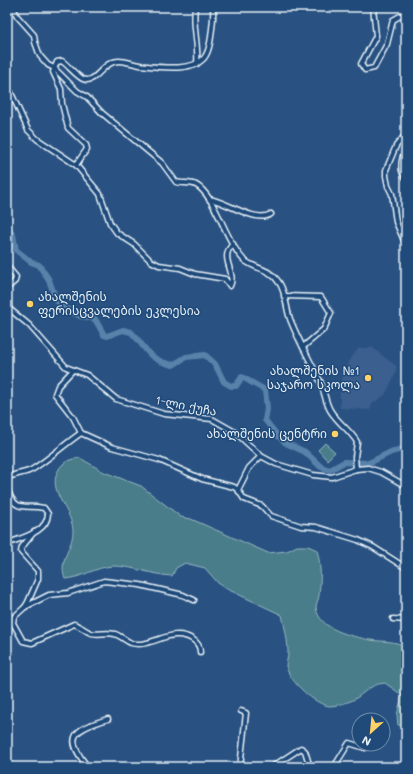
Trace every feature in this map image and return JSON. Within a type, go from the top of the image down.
[{"type":"street","points":[[13,7],[17,16],[34,35],[40,56],[48,65],[54,68],[77,91],[87,97],[102,113],[162,163],[176,182],[196,185],[209,199],[233,244],[243,259],[266,270],[274,276],[280,285],[290,320],[320,382],[330,411],[352,434],[357,442],[355,460],[356,468]]},
{"type":"street","points":[[195,7],[195,34],[198,52],[197,64]]},
{"type":"street","points":[[76,165],[87,149],[86,145],[68,128],[60,89],[53,72],[57,62],[62,61],[77,75],[87,80],[92,79],[99,74],[109,63],[119,61],[138,65],[174,68],[197,64],[206,56],[209,49],[213,25],[213,7]]},
{"type":"street","points":[[373,7],[376,36],[361,64],[365,70],[374,68],[387,44],[393,20],[400,16],[406,15]]},
{"type":"street","points":[[7,84],[28,130],[37,139],[76,165],[100,194],[113,228],[117,234],[134,244],[151,261],[160,265],[180,268],[195,274],[225,279],[230,286],[231,281],[226,254],[233,244]]},
{"type":"street","points":[[406,134],[396,146],[386,170],[386,176],[388,186],[392,194],[396,222],[406,245]]},
{"type":"street","points":[[406,148],[402,157],[401,167],[406,178]]},
{"type":"street","points":[[209,199],[217,200],[252,215],[268,216],[271,214]]},
{"type":"street","points":[[7,266],[16,276],[15,281],[7,288]]},
{"type":"street","points":[[284,296],[321,297],[331,313],[324,329],[303,348]]},
{"type":"street","name":"1-ლი ქუჩა","points":[[7,307],[29,325],[66,367],[87,375],[116,399],[164,414],[212,418],[235,432],[261,456],[276,464],[313,475],[332,477],[356,468],[368,468],[381,472],[406,486]]},
{"type":"street","points":[[73,370],[58,386],[55,394],[73,417],[81,433],[112,447],[159,460],[202,479],[227,485],[238,490],[244,498],[262,506],[271,516],[301,526],[316,527],[358,540],[373,547],[406,568]]},
{"type":"street","points":[[7,478],[13,475],[24,474],[34,468],[81,433]]},
{"type":"street","points":[[238,490],[249,468],[261,456]]},
{"type":"street","points":[[7,488],[13,502],[20,507],[39,507],[47,511],[48,519],[43,526],[34,532],[7,544]]},
{"type":"street","points":[[25,607],[38,579],[38,571],[21,552],[22,547],[34,532]]},
{"type":"street","points":[[194,600],[183,595],[140,585],[104,581],[68,593],[49,595],[25,607],[14,617],[14,622],[23,641],[32,643],[74,624],[88,632],[95,634],[103,632],[114,634],[131,643],[146,642],[176,635],[187,637],[198,644],[200,652]]},
{"type":"street","points":[[393,619],[406,620]]},
{"type":"street","points":[[240,767],[246,714],[241,711]]},
{"type":"street","points":[[88,767],[74,748],[73,740],[76,733],[83,728],[108,719]]},
{"type":"street","points":[[334,767],[349,743],[351,744]]},
{"type":"street","points":[[272,767],[301,748],[305,751],[310,767]]},
{"type":"shaded area","name":"ახალშენის №1 საჯარო სკოლა","points":[[359,348],[373,348],[396,366],[396,373],[385,395],[372,404],[370,410],[340,408],[340,383],[351,358]]},
{"type":"green space","points":[[325,443],[335,452],[327,460],[318,450]]},
{"type":"green space","points":[[80,458],[104,472],[141,486],[181,517],[191,519],[268,553],[287,551],[297,546],[308,546],[317,550],[320,578],[319,596],[316,607],[318,615],[323,621],[337,631],[346,634],[370,640],[393,642],[406,647],[406,726],[398,725],[397,715],[402,695],[385,683],[369,688],[353,700],[336,705],[324,705],[310,697],[297,685],[288,672],[286,666],[288,656],[287,644],[282,615],[227,589],[218,583],[205,568],[185,563],[176,568],[172,576],[128,567],[113,566],[100,568],[77,577],[65,579],[63,566],[73,532],[69,516],[55,485],[56,477],[61,466],[65,462]]},
{"type":"waterway","points":[[7,228],[13,235],[16,250],[31,262],[39,265],[49,280],[56,300],[63,307],[80,316],[95,319],[104,335],[107,336],[123,330],[131,332],[148,353],[164,363],[173,365],[186,357],[205,355],[215,364],[224,382],[231,386],[236,386],[242,377],[265,390],[267,409],[265,420],[276,434],[286,443],[305,452],[321,467],[330,470],[344,462],[369,463],[391,452],[406,448]]},
{"type":"place","name":"ახალშენის ფერისცვალების ეკლესია","points":[[30,304]]},
{"type":"place","name":"ახალშენის №1 საჯარო სკოლა","points":[[368,378]]},
{"type":"place","name":"ახალშენის ცენტრი","points":[[335,434]]}]
